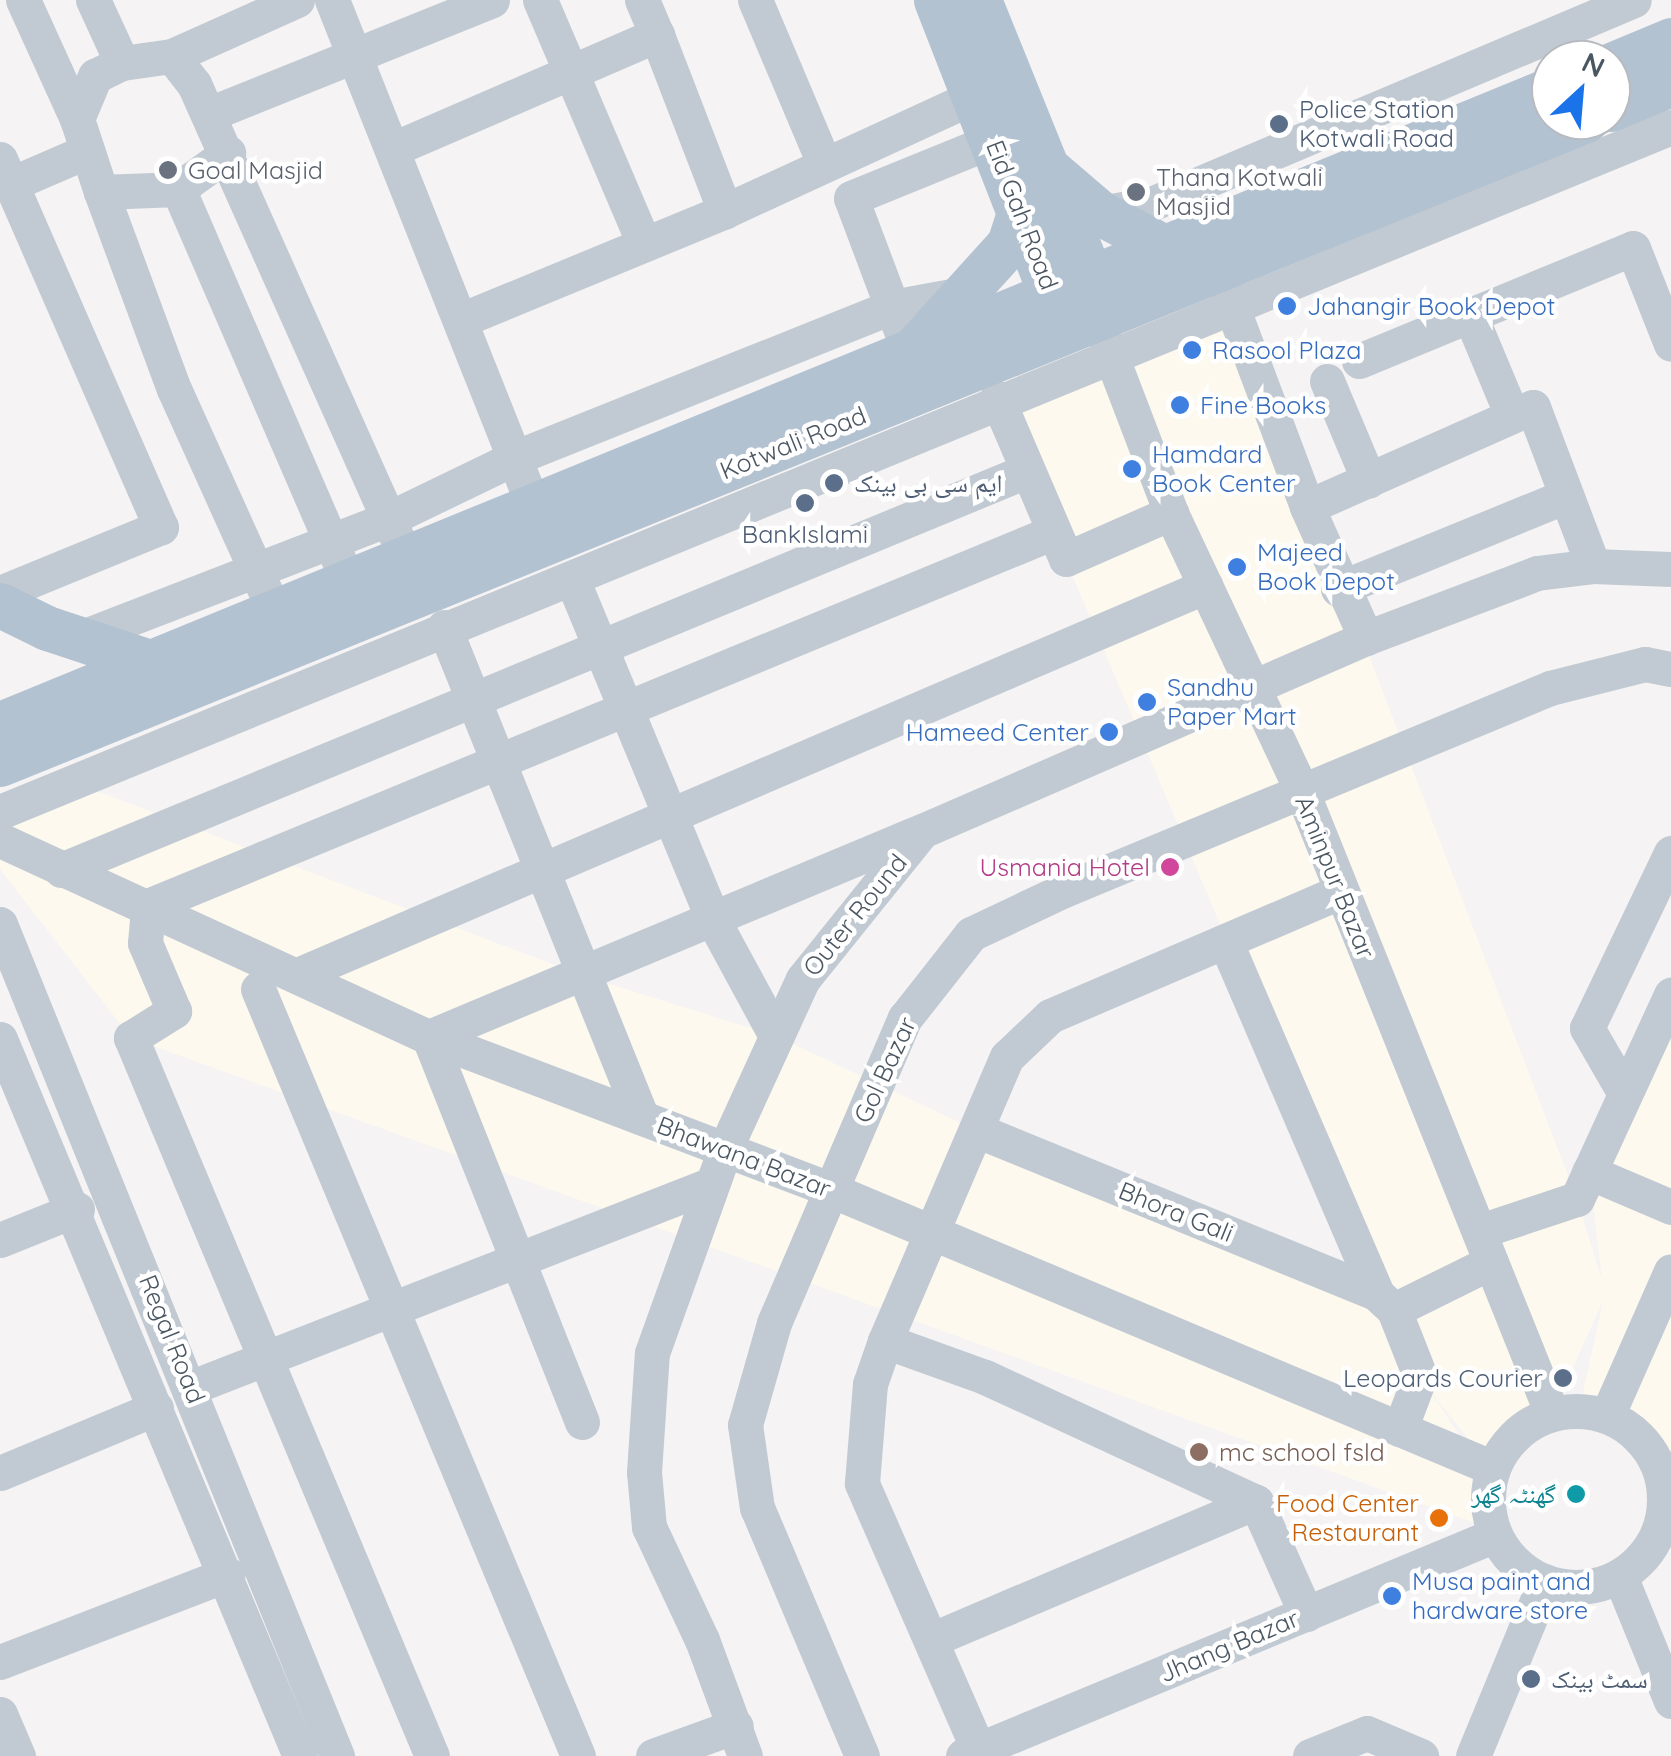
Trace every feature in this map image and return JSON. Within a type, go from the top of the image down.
[{"type":"main road","name":"Eid Gah Road","points":[[936,0],[1020,211],[1090,319]]},
{"type":"main road","name":"Eid Gah Road","points":[[979,0],[1044,162],[1090,319]]},
{"type":"main road","points":[[1631,56],[1671,40]]},
{"type":"main road","points":[[1631,101],[1671,84]]},
{"type":"main road","name":"Kotwali Road","points":[[0,764],[1090,319],[1166,248],[1531,97]]},
{"type":"main road","name":"Kotwali Road","points":[[0,724],[156,664],[265,591],[397,538],[532,505],[910,354],[1225,288],[1543,140]]},
{"type":"main road","points":[[1044,162],[1100,213],[1166,248]]},
{"type":"main road","points":[[910,354],[957,295],[1009,244],[1020,211]]},
{"type":"main road","points":[[0,605],[77,640],[156,664]]},
{"type":"street","points":[[23,0],[81,136],[174,388],[265,591],[77,640]]},
{"type":"street","points":[[93,0],[122,63]]},
{"type":"street","points":[[81,136],[95,76],[122,63],[172,56],[297,0]]},
{"type":"street","points":[[332,0],[532,505]]},
{"type":"street","points":[[209,114],[492,0]]},
{"type":"street","points":[[540,0],[644,244]]},
{"type":"street","points":[[642,0],[724,211]]},
{"type":"street","points":[[755,0],[824,163]]},
{"type":"street","points":[[1100,213],[1150,204],[1634,0]]},
{"type":"street","points":[[392,149],[657,35]]},
{"type":"street","points":[[172,56],[209,114],[228,153],[397,538],[514,458],[892,307],[957,295]]},
{"type":"street","points":[[1470,70],[1488,115]]},
{"type":"street","points":[[460,320],[724,211],[975,96]]},
{"type":"street","points":[[1366,638],[1306,506],[1225,288],[1671,127]]},
{"type":"street","points":[[0,593],[160,528],[6,171],[81,136]]},
{"type":"street","points":[[910,354],[851,198],[994,140]]},
{"type":"street","points":[[101,192],[178,189],[228,153]]},
{"type":"street","points":[[178,189],[339,560]]},
{"type":"street","points":[[1150,204],[1166,248]]},
{"type":"street","points":[[1360,361],[1633,248],[1671,344]]},
{"type":"street","points":[[1470,315],[1511,414]]},
{"type":"street","points":[[0,812],[444,627],[572,580],[997,398],[1090,319]]},
{"type":"street","name":"Aminpur Bazar","points":[[1090,319],[1171,513],[1258,688],[1303,794],[1552,1414]]},
{"type":"street","points":[[1327,380],[1368,481]]},
{"type":"street","points":[[997,398],[1066,559],[1171,513]]},
{"type":"street","points":[[1306,506],[1533,406],[1593,566]]},
{"type":"street","points":[[61,870],[479,702],[1026,471]]},
{"type":"street","points":[[1340,587],[1564,497]]},
{"type":"street","points":[[432,1756],[130,1038],[174,1011],[145,943],[148,906],[501,764],[1052,532]]},
{"type":"street","name":"Outer Round","points":[[740,1741],[649,1527],[644,1472],[652,1352],[725,1149],[803,979],[922,831],[1366,638],[1538,574],[1593,566],[1671,568]]},
{"type":"street","points":[[572,580],[629,708],[713,920],[776,1036]]},
{"type":"street","points":[[302,973],[1206,586]]},
{"type":"street","points":[[444,627],[479,702],[540,868],[642,1118]]},
{"type":"street","name":"Gol Bazar","points":[[862,1756],[757,1508],[746,1425],[774,1323],[905,1018],[972,934],[1550,688],[1645,664],[1671,669]]},
{"type":"street","points":[[582,1422],[429,1037],[584,976],[922,831]]},
{"type":"street","name":"Bhawana Bazar","points":[[0,840],[302,973],[429,1037],[831,1190],[1492,1468]]},
{"type":"street","points":[[1624,1092],[1587,1028],[1671,853]]},
{"type":"street","points":[[974,1754],[933,1639],[862,1483],[865,1414],[885,1341],[1007,1057],[1050,1016],[1340,892]]},
{"type":"street","name":"Regal Road","points":[[0,924],[192,1387],[336,1756]]},
{"type":"street","points":[[1226,944],[1420,1376],[1400,1429]]},
{"type":"street","points":[[258,989],[395,1308],[578,1756]]},
{"type":"street","points":[[1386,1302],[1577,1199],[1671,995]]},
{"type":"street","name":"Regal Road","points":[[0,1039],[9,1087],[76,1209],[300,1756]]},
{"type":"street","name":"Bhora Gali","points":[[976,1130],[1386,1302]]},
{"type":"street","points":[[1589,1172],[1671,1207]]},
{"type":"street","points":[[192,1387],[712,1184]]},
{"type":"street","points":[[0,1240],[76,1209]]},
{"type":"street","points":[[1607,1416],[1671,1271]]},
{"type":"street","points":[[885,1341],[985,1377],[1256,1502],[1306,1614]]},
{"type":"street","points":[[0,1473],[156,1408]]},
{"type":"street","points":[[1552,1414],[1607,1416],[1651,1452],[1666,1474],[1665,1534],[1620,1576],[1590,1586],[1545,1581],[1524,1570],[1496,1535],[1488,1513],[1492,1468],[1526,1425],[1552,1414]]},
{"type":"street","points":[[933,1639],[1256,1502]]},
{"type":"street","name":"Jhang Bazar","points":[[974,1754],[1496,1535]]},
{"type":"street","points":[[0,1662],[228,1574]]},
{"type":"street","points":[[1620,1576],[1671,1701]]},
{"type":"street","points":[[1473,1756],[1545,1581]]},
{"type":"street","points":[[0,1714],[18,1756]]},
{"type":"street","points":[[653,1756],[740,1741]]},
{"type":"street","points":[[1310,1756],[1362,1745],[1421,1756]]},
{"type":"shaded area","points":[[1232,298],[1577,1199],[1602,1280],[1589,1172],[1671,995],[1671,1533],[1663,1528],[1668,1497],[1632,1431],[1579,1411],[1603,1301],[1552,1414],[1526,1425],[1486,1461],[1430,1391],[1486,1475],[1488,1513],[1474,1523],[131,1038],[0,869],[0,796],[73,782],[584,976],[776,1036],[976,1130],[1377,1294],[997,398]]},
{"type":"place","name":"Police Station Kotwali Road","points":[[1279,124]]},
{"type":"place","name":"Goal Masjid","points":[[168,170]]},
{"type":"place","name":"Thana Kotwali Masjid","points":[[1136,192]]},
{"type":"place","name":"Jahangir Book Depot","points":[[1287,306]]},
{"type":"place","name":"Rasool Plaza","points":[[1192,350]]},
{"type":"place","name":"Fine Books","points":[[1180,405]]},
{"type":"place","name":"Hamdard Book Center","points":[[1132,469]]},
{"type":"place","name":"ایم سی بی بینک","points":[[834,483]]},
{"type":"place","name":"BankIslami","points":[[805,503]]},
{"type":"place","name":"Majeed Book Depot","points":[[1237,567]]},
{"type":"place","name":"Sandhu Paper Mart","points":[[1147,702]]},
{"type":"place","name":"Hameed Center","points":[[1109,732]]},
{"type":"place","name":"Usmania Hotel","points":[[1170,867]]},
{"type":"place","name":"Leopards Courier","points":[[1563,1378]]},
{"type":"place","name":"mc school fsld","points":[[1199,1452]]},
{"type":"place","name":"گھنٹہ گھر","points":[[1576,1494]]},
{"type":"place","name":"Food Center Restaurant","points":[[1439,1518]]},
{"type":"place","name":"Musa paint and hardware store","points":[[1392,1596]]},
{"type":"place","name":"سمٹ بینک","points":[[1531,1679]]}]
